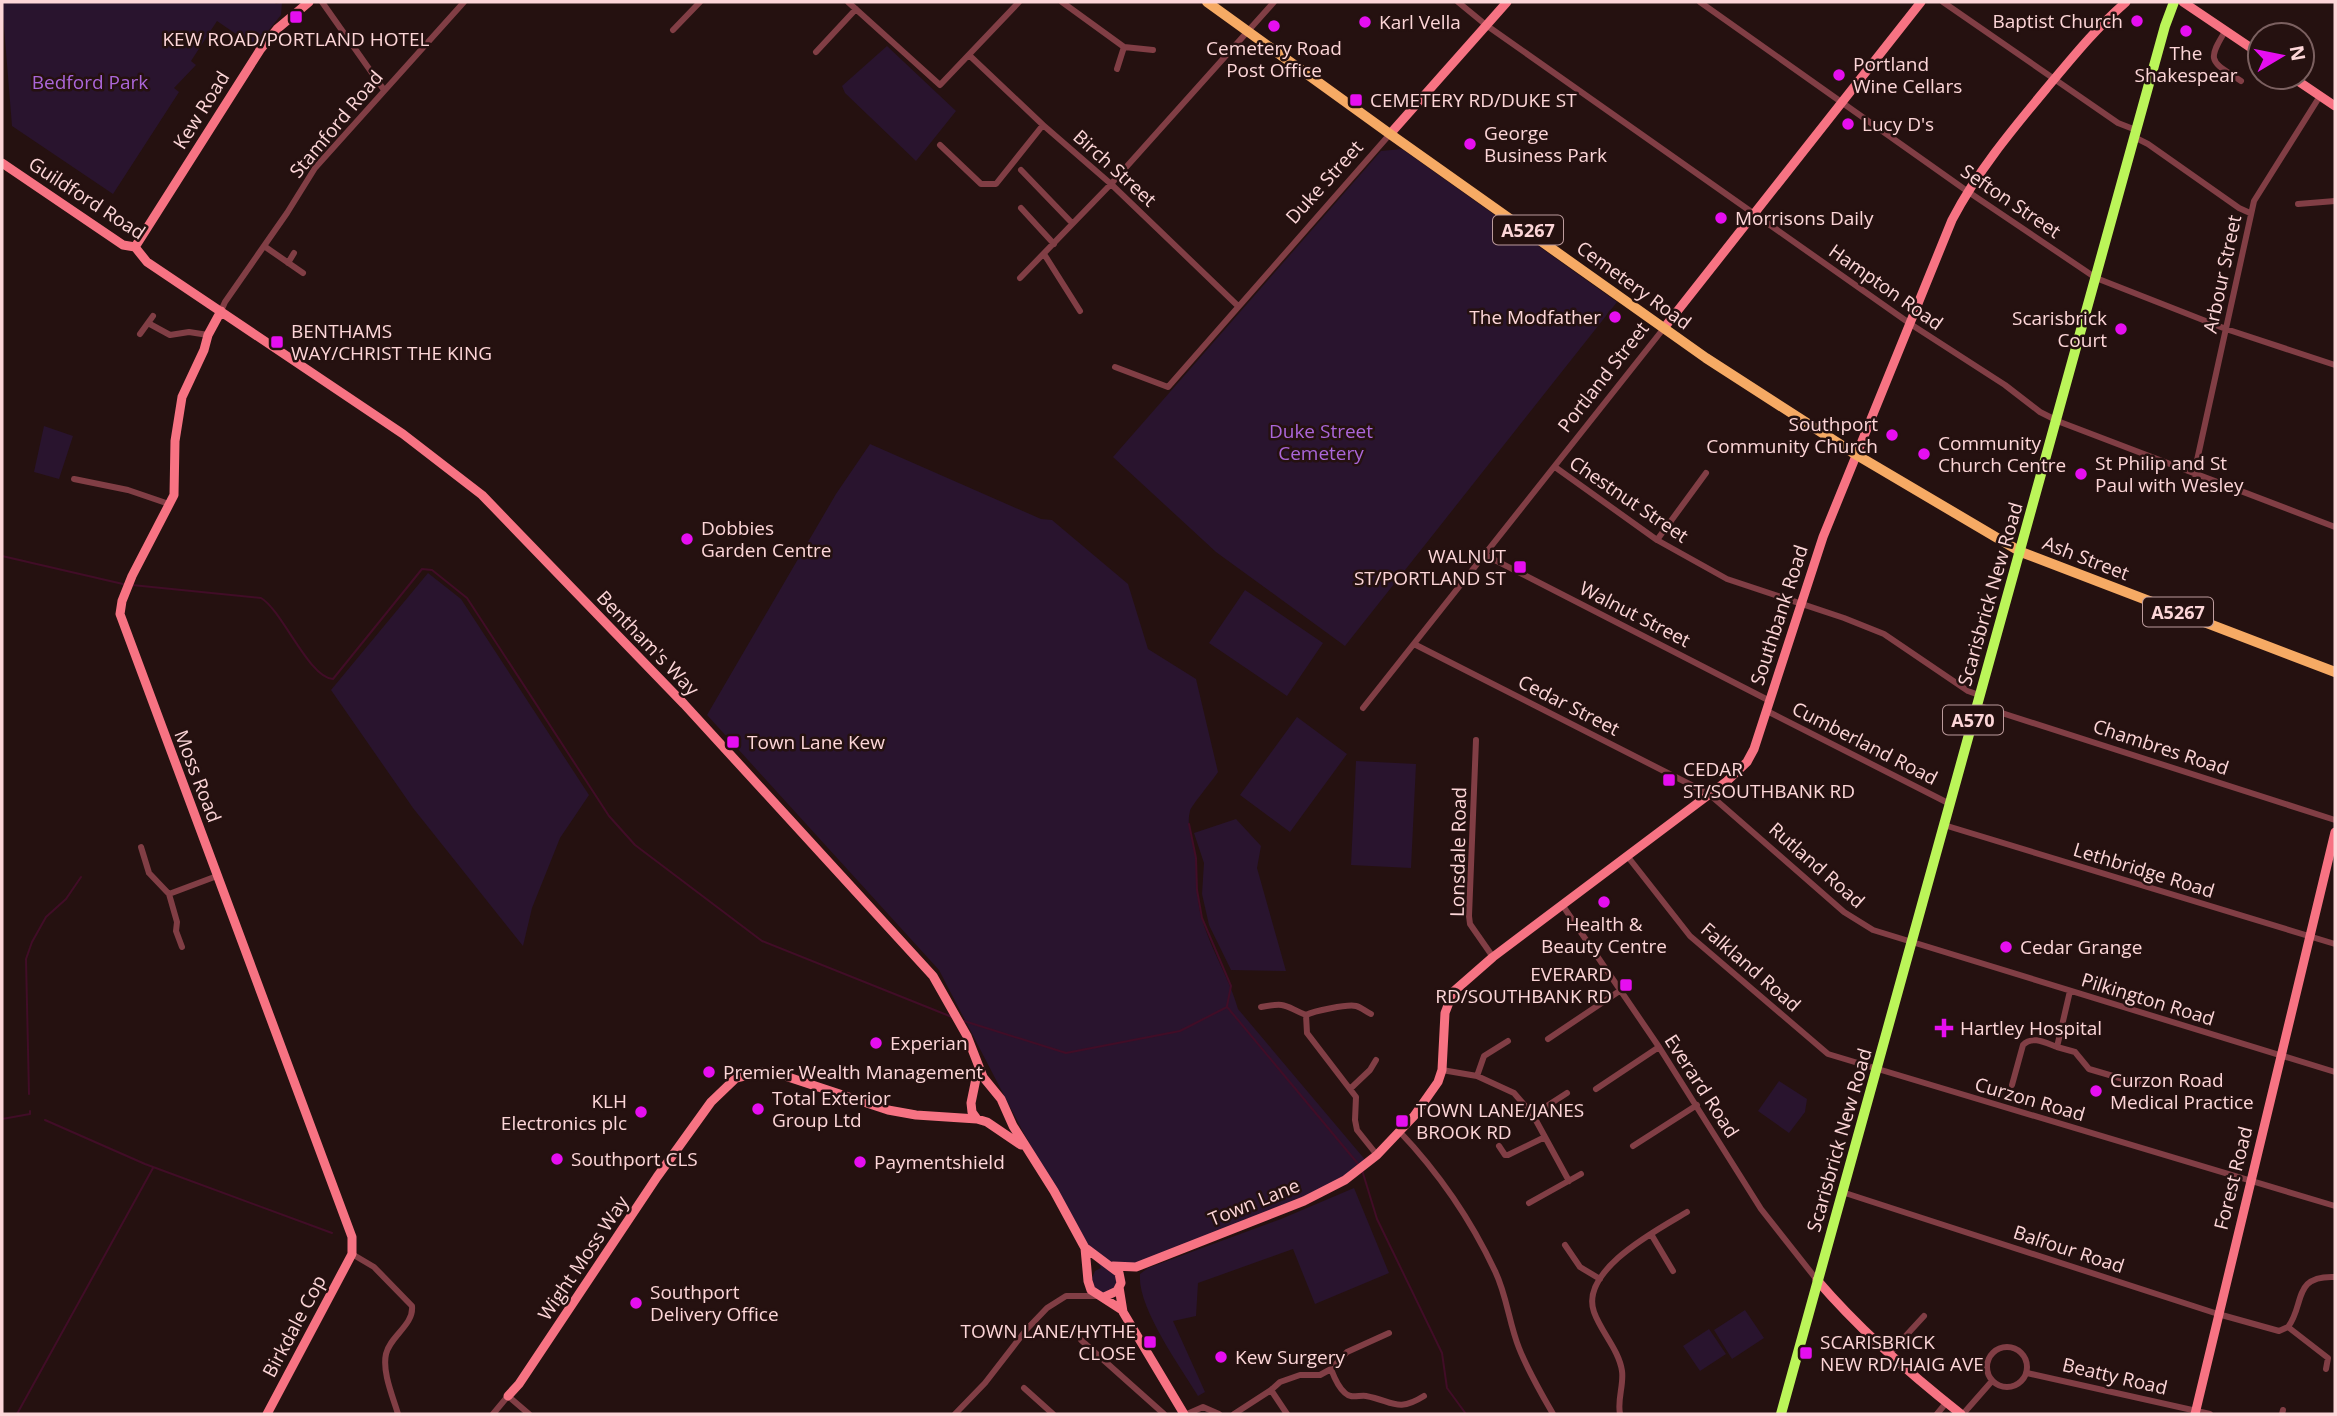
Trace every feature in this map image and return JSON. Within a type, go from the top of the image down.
[{"type":"highway","name":"Scarisbrick New Road","points":[[2164,2],[2165,26]]},
{"type":"highway","name":"Scarisbrick New Road","points":[[1782,1414],[2135,134],[2174,2]]},
{"type":"main road","name":"Cemetery Road","points":[[1207,2],[1664,328],[1855,454],[2021,552]]},
{"type":"main road","name":"Ash Street","points":[[2021,552],[2335,671]]},
{"type":"street","name":"Kew Road","points":[[135,247],[260,50],[277,29],[309,2]]},
{"type":"street","points":[[322,2],[384,90]]},
{"type":"street","name":"Stamford Road","points":[[221,311],[315,168],[464,2]]},
{"type":"street","points":[[686,2],[693,9]]},
{"type":"street","points":[[674,30],[700,2]]},
{"type":"street","points":[[848,2],[940,85],[1019,2]]},
{"type":"street","points":[[1062,2],[1124,47],[1153,50]]},
{"type":"street","points":[[1020,278],[1111,184],[1274,2]]},
{"type":"street","name":"Hampton Road","points":[[1458,2],[1486,25],[1754,214],[2056,420],[2335,527]]},
{"type":"street","name":"Duke Street","points":[[1115,367],[1168,387],[1507,2]]},
{"type":"street","name":"Sefton Street","points":[[1700,2],[1967,191],[2096,278],[2226,329],[2335,365]]},
{"type":"street","name":"Portland Street","points":[[1363,708],[1921,2]]},
{"type":"street","points":[[1943,2],[2239,208],[2250,213]]},
{"type":"street","name":"Southbank Road","points":[[1377,1155],[1426,1102],[1438,1082],[1442,1070],[1444,1013],[1454,992],[1493,957],[1629,857],[1747,762],[1754,749],[1823,537],[1952,220],[1967,191],[2001,142],[2097,27],[2126,2]]},
{"type":"street","points":[[2183,2],[2246,44]]},
{"type":"street","points":[[2192,2],[2201,13]]},
{"type":"street","points":[[816,52],[856,9]]},
{"type":"street","points":[[2226,30],[2214,48],[2213,58],[2216,64],[2241,81]]},
{"type":"street","points":[[1117,69],[1124,47]]},
{"type":"street","name":"Birch Street","points":[[969,55],[1111,184],[1238,306]]},
{"type":"street","points":[[2313,91],[2335,106]]},
{"type":"street","name":"Arbour Street","points":[[2194,474],[2254,201],[2320,96]]},
{"type":"street","points":[[940,145],[981,184],[996,184],[1043,125]]},
{"type":"street","name":"Guildford Road","points":[[2,163],[113,239],[123,245],[135,247],[147,262],[221,311]]},
{"type":"street","points":[[1021,170],[1072,223]]},
{"type":"street","points":[[2298,204],[2335,201]]},
{"type":"street","points":[[1021,208],[1054,244]]},
{"type":"street","points":[[264,246],[303,273]]},
{"type":"street","points":[[288,263],[294,253]]},
{"type":"street","points":[[1044,254],[1080,311]]},
{"type":"street","name":"Moss Road","points":[[221,311],[182,397],[175,440],[174,495],[131,578],[120,614],[352,1237],[352,1254]]},
{"type":"street","name":"Bentham's Way","points":[[221,311],[403,433],[482,495],[684,704],[933,976],[961,1025],[978,1068],[993,1091]]},
{"type":"street","points":[[140,334],[153,316]]},
{"type":"street","points":[[148,323],[170,335],[189,332],[208,335]]},
{"type":"street","name":"Chestnut Street","points":[[1555,467],[1657,540],[1727,579],[1884,634],[1978,700]]},
{"type":"street","points":[[1657,540],[1706,472]]},
{"type":"street","points":[[74,479],[128,490],[169,504]]},
{"type":"street","name":"Walnut Street","points":[[1485,555],[1768,706]]},
{"type":"street","name":"Cedar Street","points":[[1414,644],[1709,794]]},
{"type":"street","name":"Chambres Road","points":[[1978,700],[2335,820]]},
{"type":"street","name":"Cumberland Road","points":[[1768,706],[1950,804]]},
{"type":"street","name":"Lonsdale Road","points":[[1476,740],[1469,916],[1470,924],[1493,957]]},
{"type":"street","name":"Rutland Road","points":[[1709,794],[1844,912],[1873,930],[1912,942]]},
{"type":"street","name":"Lethbridge Road","points":[[1944,825],[2335,944]]},
{"type":"street","name":"Forest Road","points":[[2195,1413],[2335,832]]},
{"type":"street","points":[[141,847],[149,873],[169,894],[182,947]]},
{"type":"street","name":"Falkland Road","points":[[1629,857],[1690,936],[1828,1054],[1876,1070]]},
{"type":"street","points":[[169,894],[217,876]]},
{"type":"street","name":"Everard Road","points":[[1563,906],[1697,1105],[1761,1209],[1817,1280]]},
{"type":"street","name":"Pilkington Road","points":[[1912,942],[2335,1072]]},
{"type":"street","points":[[1548,1039],[1621,990]]},
{"type":"street","points":[[2057,1046],[2070,991]]},
{"type":"street","points":[[1261,1007],[1289,1005],[1306,1015],[1323,1009],[1356,1006],[1371,1014]]},
{"type":"street","points":[[1306,1015],[1307,1033],[1356,1097],[1357,1130],[1377,1155]]},
{"type":"street","points":[[2012,1085],[2023,1045],[2031,1039],[2074,1052],[2089,1069],[2140,1084]]},
{"type":"street","points":[[1477,1076],[1484,1056],[1508,1041]]},
{"type":"street","points":[[1596,1089],[1659,1047]]},
{"type":"street","points":[[1350,1089],[1370,1070],[1376,1060]]},
{"type":"street","name":"Bentham's Way","points":[[972,1099],[978,1068]]},
{"type":"street","points":[[1442,1070],[1477,1076],[1514,1093],[1533,1115],[1569,1181]]},
{"type":"street","name":"Curzon Road","points":[[1876,1070],[2335,1206]]},
{"type":"street","name":"Wight Moss Way","points":[[508,1395],[519,1384],[657,1177],[711,1102],[725,1085],[736,1078],[776,1073],[888,1110],[982,1120]]},
{"type":"street","points":[[944,1117],[962,1110],[983,1090],[993,1091],[998,1095],[1085,1248],[1091,1290],[1122,1310],[1186,1414],[1199,1407],[1206,1407],[1219,1414]]},
{"type":"street","points":[[1533,1115],[1567,1093]]},
{"type":"street","points":[[972,1099],[972,1112],[1012,1138],[1032,1156]]},
{"type":"street","points":[[982,1120],[1000,1114],[1002,1104]]},
{"type":"street","points":[[1633,1146],[1697,1105]]},
{"type":"street","points":[[1399,1131],[1432,1168],[1495,1270],[1519,1349],[1553,1414]]},
{"type":"street","points":[[1499,1146],[1505,1155],[1508,1155],[1544,1138]]},
{"type":"street","name":"Town Lane","points":[[1110,1266],[1136,1267],[1304,1202],[1345,1180],[1377,1155]]},
{"type":"street","points":[[1529,1203],[1581,1174]]},
{"type":"street","name":"Balfour Road","points":[[1842,1192],[2218,1314],[2279,1331],[2288,1327]]},
{"type":"street","points":[[1620,1414],[1622,1371],[1593,1311],[1592,1304],[1600,1279],[1618,1256],[1687,1212]]},
{"type":"street","points":[[1651,1234],[1673,1271]]},
{"type":"street","points":[[1565,1245],[1580,1267],[1600,1279]]},
{"type":"street","points":[[1085,1248],[1119,1273],[1122,1310]]},
{"type":"street","points":[[352,1254],[374,1267],[412,1306],[412,1316],[389,1346],[386,1357],[387,1374],[398,1414]]},
{"type":"street","name":"Birkdale Cop","points":[[267,1414],[352,1254]]},
{"type":"street","points":[[1074,1295],[1098,1265],[1110,1266]]},
{"type":"street","name":"Town Lane","points":[[1120,1287],[1136,1267]]},
{"type":"street","points":[[2326,1368],[2328,1358],[2288,1327],[2292,1322],[2300,1293],[2306,1286],[2316,1278],[2335,1277]]},
{"type":"street","points":[[1817,1280],[1833,1299],[1890,1353],[1962,1414],[1992,1381]]},
{"type":"street","points":[[955,1414],[985,1383],[1026,1330],[1047,1308],[1060,1299],[1074,1295],[1113,1294],[1120,1287]]},
{"type":"street","points":[[1890,1353],[1924,1315]]},
{"type":"street","points":[[1234,1414],[1280,1382],[1300,1375],[1320,1374],[1331,1369],[1347,1352],[1389,1333]]},
{"type":"street","points":[[1082,1340],[1164,1414]]},
{"type":"street","points":[[2003,1347],[2017,1348],[2026,1359],[2027,1373],[2020,1383],[2009,1387],[1997,1385],[1992,1381],[1987,1368],[1991,1354],[2003,1347]]},
{"type":"street","points":[[1331,1369],[1348,1396],[1368,1397],[1380,1402],[1405,1405],[1413,1404],[1424,1396]]},
{"type":"street","name":"Beatty Road","points":[[2027,1373],[2195,1413]]},
{"type":"street","points":[[1024,1388],[1053,1414]]},
{"type":"street","points":[[1271,1390],[1287,1414]]},
{"type":"street","points":[[493,1414],[508,1395],[528,1414]]},
{"type":"street","points":[[1377,1411],[1380,1402]]},
{"type":"street","points":[[1937,1414],[1946,1403]]},
{"type":"street","points":[[2195,1413],[2210,1414]]},
{"type":"green space","name":"Bedford Park","points":[[2,2],[282,2],[281,15],[255,47],[217,21],[191,61],[196,65],[174,88],[179,92],[113,194],[12,126]]},
{"type":"green space","points":[[887,46],[956,111],[916,161],[845,93],[842,86]]},
{"type":"green space","name":"Duke Street Cemetery","points":[[1402,149],[1617,302],[1345,646],[1216,552],[1113,457],[1381,151]]},
{"type":"green space","points":[[44,426],[73,436],[59,479],[34,472]]},
{"type":"green space","points":[[870,444],[1041,519],[1052,520],[1128,584],[1148,649],[1196,679],[1218,772],[1194,804],[1189,816],[1200,911],[1206,930],[1238,1009],[1367,1162],[1345,1180],[1125,1268],[1115,1274],[1117,1280],[1114,1288],[1103,1293],[1095,1289],[1092,1278],[1095,1271],[1101,1268],[1023,1132],[939,970],[707,715],[836,494]]},
{"type":"green space","points":[[428,573],[461,599],[589,795],[560,838],[532,908],[523,946],[413,808],[331,690]]},
{"type":"green space","points":[[1245,590],[1323,643],[1287,696],[1209,643]]},
{"type":"green space","points":[[1297,717],[1347,754],[1290,832],[1240,795]]},
{"type":"green space","points":[[1356,761],[1416,764],[1411,868],[1351,865]]},
{"type":"green space","points":[[1236,819],[1261,846],[1257,868],[1286,971],[1231,970],[1209,925],[1202,894],[1204,863],[1194,833]]},
{"type":"green space","points":[[1779,1081],[1807,1099],[1805,1112],[1789,1133],[1758,1111]]},
{"type":"green space","points":[[1354,1188],[1389,1273],[1315,1304],[1293,1249],[1198,1283],[1196,1316],[1173,1321],[1205,1392],[1198,1396],[1152,1319],[1145,1303],[1140,1274],[1148,1268],[1281,1219]]},
{"type":"green space","points":[[1745,1310],[1764,1338],[1732,1359],[1714,1330]]},
{"type":"green space","points":[[1709,1329],[1726,1354],[1700,1371],[1683,1346]]},
{"type":"waterway","points":[[2,556],[123,584]]},
{"type":"waterway","points":[[132,585],[261,598],[278,616],[315,668],[324,676],[333,679],[422,569],[432,570],[467,598],[609,816],[635,845],[762,941],[952,1017]]},
{"type":"waterway","points":[[1189,824],[1196,858],[1197,890],[1202,918],[1231,986],[1227,1006]]},
{"type":"waterway","points":[[29,1094],[26,959],[46,917],[66,899],[81,877]]},
{"type":"waterway","points":[[964,1021],[1066,1053],[1180,1031],[1227,1007]]},
{"type":"waterway","points":[[1228,1008],[1359,1165]]},
{"type":"waterway","points":[[2,1119],[30,1114],[30,1111]]},
{"type":"waterway","points":[[45,1120],[145,1164],[332,1233]]},
{"type":"waterway","points":[[17,1414],[153,1168]]},
{"type":"waterway","points":[[1362,1170],[1377,1219],[1442,1353],[1447,1388],[1466,1414]]},
{"type":"place","name":"KEW ROAD/PORTLAND HOTEL","points":[[296,17]]},
{"type":"place","name":"Baptist Church","points":[[2137,21]]},
{"type":"place","name":"Karl Vella","points":[[1365,22]]},
{"type":"place","name":"Cemetery Road Post Office","points":[[1274,26]]},
{"type":"place","name":"The Shakespear","points":[[2186,31]]},
{"type":"place","name":"Portland Wine Cellars","points":[[1839,75]]},
{"type":"place","name":"CEMETERY RD/DUKE ST","points":[[1356,100]]},
{"type":"place","name":"Lucy D's","points":[[1848,124]]},
{"type":"place","name":"George Business Park","points":[[1470,144]]},
{"type":"place","name":"Morrisons Daily","points":[[1721,218]]},
{"type":"place","name":"The Modfather","points":[[1615,317]]},
{"type":"place","name":"Scarisbrick Court","points":[[2121,329]]},
{"type":"place","name":"BENTHAMS WAY/CHRIST THE KING","points":[[277,342]]},
{"type":"place","name":"Southport Community Church","points":[[1892,435]]},
{"type":"place","name":"Community Church Centre","points":[[1924,454]]},
{"type":"place","name":"St Philip and St Paul with Wesley","points":[[2081,474]]},
{"type":"place","name":"Dobbies Garden Centre","points":[[687,539]]},
{"type":"place","name":"WALNUT ST/PORTLAND ST","points":[[1520,567]]},
{"type":"place","name":"Town Lane Kew","points":[[733,742]]},
{"type":"place","name":"CEDAR ST/SOUTHBANK RD","points":[[1669,780]]},
{"type":"place","name":"Health & Beauty Centre","points":[[1604,902]]},
{"type":"place","name":"Cedar Grange","points":[[2006,947]]},
{"type":"place","name":"EVERARD RD/SOUTHBANK RD","points":[[1626,985]]},
{"type":"place","name":"Hartley Hospital","points":[[1944,1028]]},
{"type":"place","name":"Experian","points":[[876,1043]]},
{"type":"place","name":"Premier Wealth Management","points":[[709,1072]]},
{"type":"place","name":"Curzon Road Medical Practice","points":[[2096,1091]]},
{"type":"place","name":"Total Exterior Group Ltd","points":[[758,1109]]},
{"type":"place","name":"KLH Electronics plc","points":[[641,1112]]},
{"type":"place","name":"TOWN LANE/JANES BROOK RD","points":[[1402,1121]]},
{"type":"place","name":"Southport CLS","points":[[557,1159]]},
{"type":"place","name":"Paymentshield","points":[[860,1162]]},
{"type":"place","name":"Southport Delivery Office","points":[[636,1303]]},
{"type":"place","name":"TOWN LANE/HYTHE CLOSE","points":[[1150,1342]]},
{"type":"place","name":"SCARISBRICK NEW RD/HAIG AVE","points":[[1806,1353]]},
{"type":"place","name":"Kew Surgery","points":[[1221,1357]]}]
